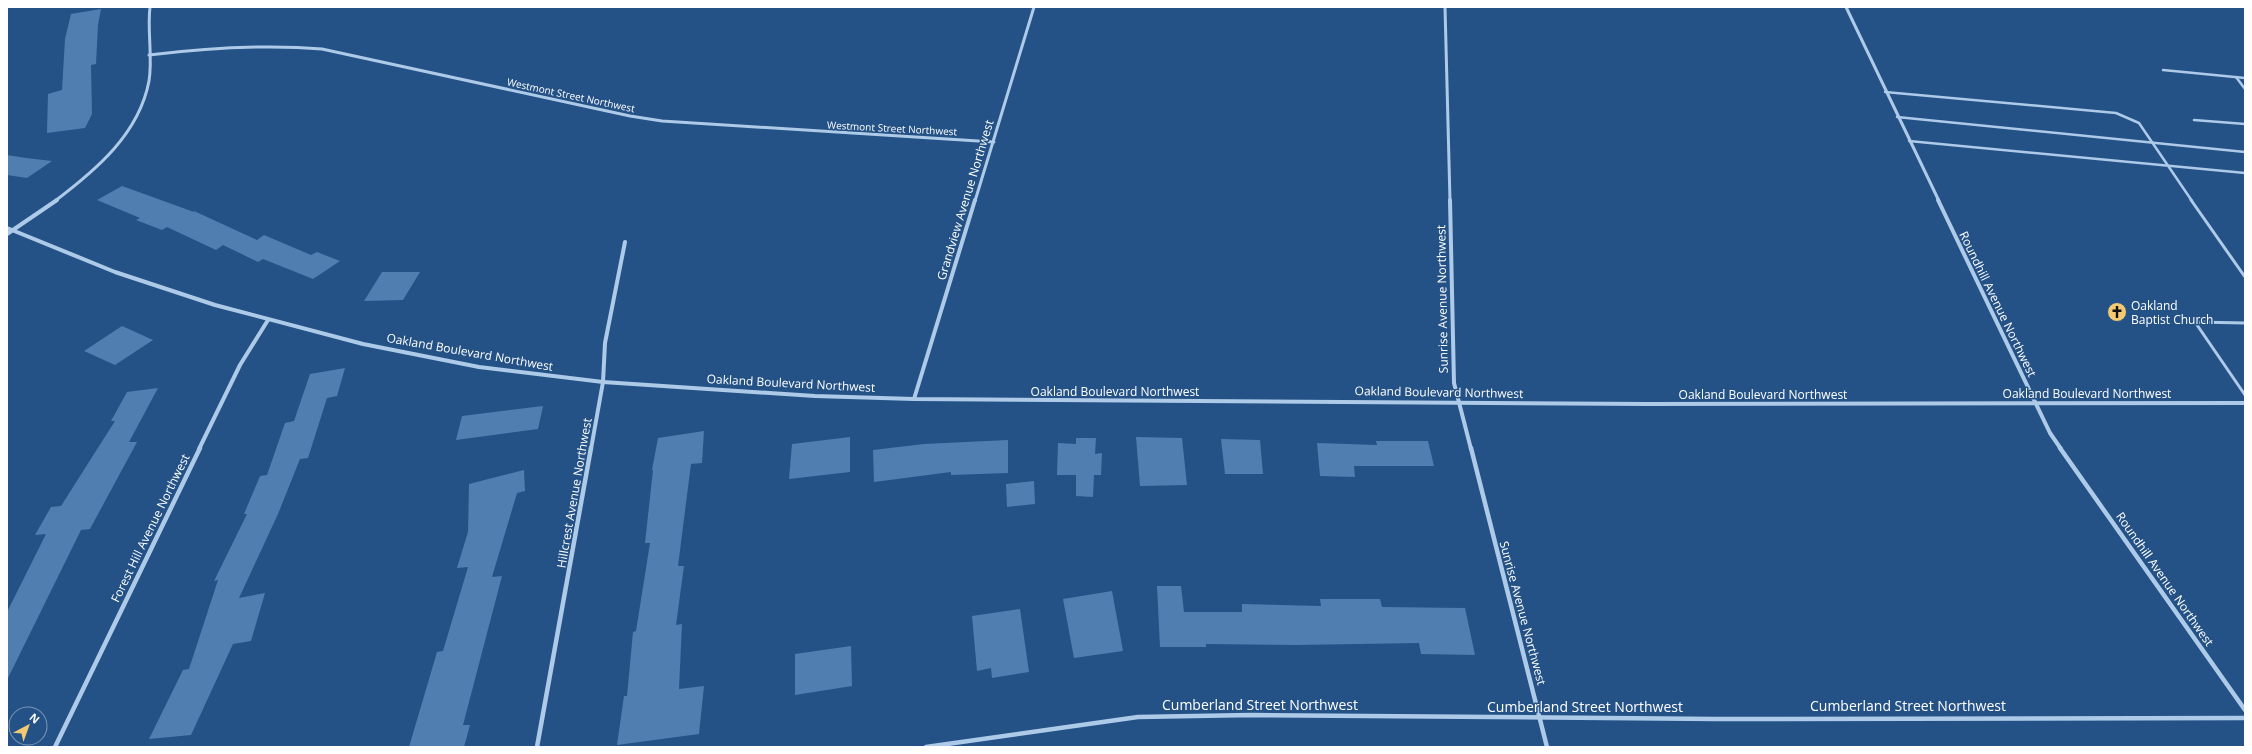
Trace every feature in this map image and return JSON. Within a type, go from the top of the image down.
[{"type":"street","points":[[7,234],[63,195],[96,167],[122,140],[138,118],[145,103],[150,79],[148,30],[150,7]]},
{"type":"street","name":"Grandview Avenue Northwest","points":[[914,399],[994,142],[1034,7]]},
{"type":"street","name":"Sunrise Avenue Northwest","points":[[1445,7],[1454,383],[1457,402],[1540,718],[1546,747]]},
{"type":"street","name":"Roundhill Avenue Northwest","points":[[1846,7],[1885,92],[2050,433],[2245,710]]},
{"type":"street","name":"Westmont Street Northwest","points":[[150,55],[244,46],[301,47],[322,50],[607,111],[662,121],[994,142]]},
{"type":"street","name":"Oakland Boulevard Northwest","points":[[7,228],[115,272],[215,306],[268,320],[363,344],[479,367],[604,382],[815,396],[914,399],[1457,402],[2245,403]]},
{"type":"street","name":"Hillcrest Avenue Northwest","points":[[537,747],[604,382],[605,343],[625,242]]},
{"type":"street","name":"Forest Hill Avenue Northwest","points":[[55,747],[240,365],[268,320]]},
{"type":"street","name":"Cumberland Street Northwest","points":[[926,747],[1138,717],[1251,715],[1540,718],[2245,718]]},
{"type":"lane","points":[[2163,70],[2245,78]]},
{"type":"lane","points":[[2236,77],[2245,89]]},
{"type":"lane","points":[[1885,92],[2116,113],[2139,123],[2167,166],[2245,277]]},
{"type":"lane","points":[[1897,117],[2152,144],[2245,152]]},
{"type":"lane","points":[[2194,120],[2245,124]]},
{"type":"lane","points":[[1909,141],[2245,173]]},
{"type":"lane","points":[[2245,323],[2195,322],[2245,395]]},
{"type":"building","points":[[101,9],[98,25],[96,64],[91,65],[92,114],[85,128],[47,133],[48,94],[62,90],[65,39],[71,14]]},
{"type":"building","points":[[7,155],[52,161],[27,178],[7,175]]},
{"type":"building","points":[[122,186],[194,211],[257,240],[264,235],[311,255],[317,252],[340,261],[313,279],[263,259],[258,262],[223,245],[216,250],[167,227],[162,230],[136,220],[140,218],[97,200]]},
{"type":"building","points":[[382,272],[420,272],[403,300],[364,301]]},
{"type":"building","points":[[122,326],[153,340],[115,365],[84,351]]},
{"type":"building","points":[[345,368],[337,396],[327,398],[308,458],[300,459],[278,514],[239,598],[265,593],[251,641],[233,644],[191,735],[149,739],[183,670],[189,669],[218,580],[214,581],[247,514],[244,514],[260,476],[267,475],[285,423],[294,421],[310,374]]},
{"type":"building","points":[[158,388],[129,442],[137,442],[90,529],[81,530],[7,680],[7,612],[46,534],[35,535],[51,507],[61,506],[115,421],[111,421],[127,392]]},
{"type":"building","points":[[543,406],[538,429],[456,440],[462,416]]},
{"type":"building","points":[[704,431],[702,463],[691,464],[678,566],[684,566],[676,625],[682,624],[679,689],[704,686],[699,734],[617,745],[624,696],[627,696],[633,632],[636,631],[650,543],[645,543],[652,470],[658,438]]},
{"type":"building","points":[[850,437],[850,472],[789,479],[792,444]]},
{"type":"building","points":[[1136,437],[1182,438],[1187,485],[1140,486]]},
{"type":"building","points":[[1076,438],[1096,438],[1095,454],[1102,453],[1101,475],[1094,475],[1093,497],[1076,496],[1076,475],[1057,475],[1058,443],[1076,444]]},
{"type":"building","points":[[1221,439],[1260,440],[1263,474],[1225,474]]},
{"type":"building","points":[[1008,440],[1008,473],[951,475],[951,472],[874,482],[873,450],[924,444]]},
{"type":"building","points":[[1376,441],[1428,441],[1434,466],[1354,466],[1355,477],[1320,476],[1317,443],[1377,445]]},
{"type":"building","points":[[524,470],[525,491],[517,493],[492,577],[502,576],[463,725],[470,725],[464,747],[409,747],[437,652],[443,651],[468,567],[457,568],[468,532],[469,484]]},
{"type":"building","points":[[1034,481],[1035,504],[1007,507],[1006,484]]},
{"type":"building","points":[[1157,586],[1181,586],[1184,612],[1242,612],[1242,604],[1321,606],[1320,599],[1380,599],[1382,607],[1465,608],[1475,655],[1421,654],[1419,643],[1297,645],[1206,644],[1206,647],[1160,647]]},
{"type":"building","points":[[1112,591],[1123,651],[1074,658],[1063,599]]},
{"type":"building","points":[[1020,609],[1029,672],[992,678],[991,668],[977,671],[972,616]]},
{"type":"building","points":[[851,646],[852,686],[795,695],[795,654]]},
{"type":"place","name":"Oakland Baptist Church","points":[[2117,312]]}]
